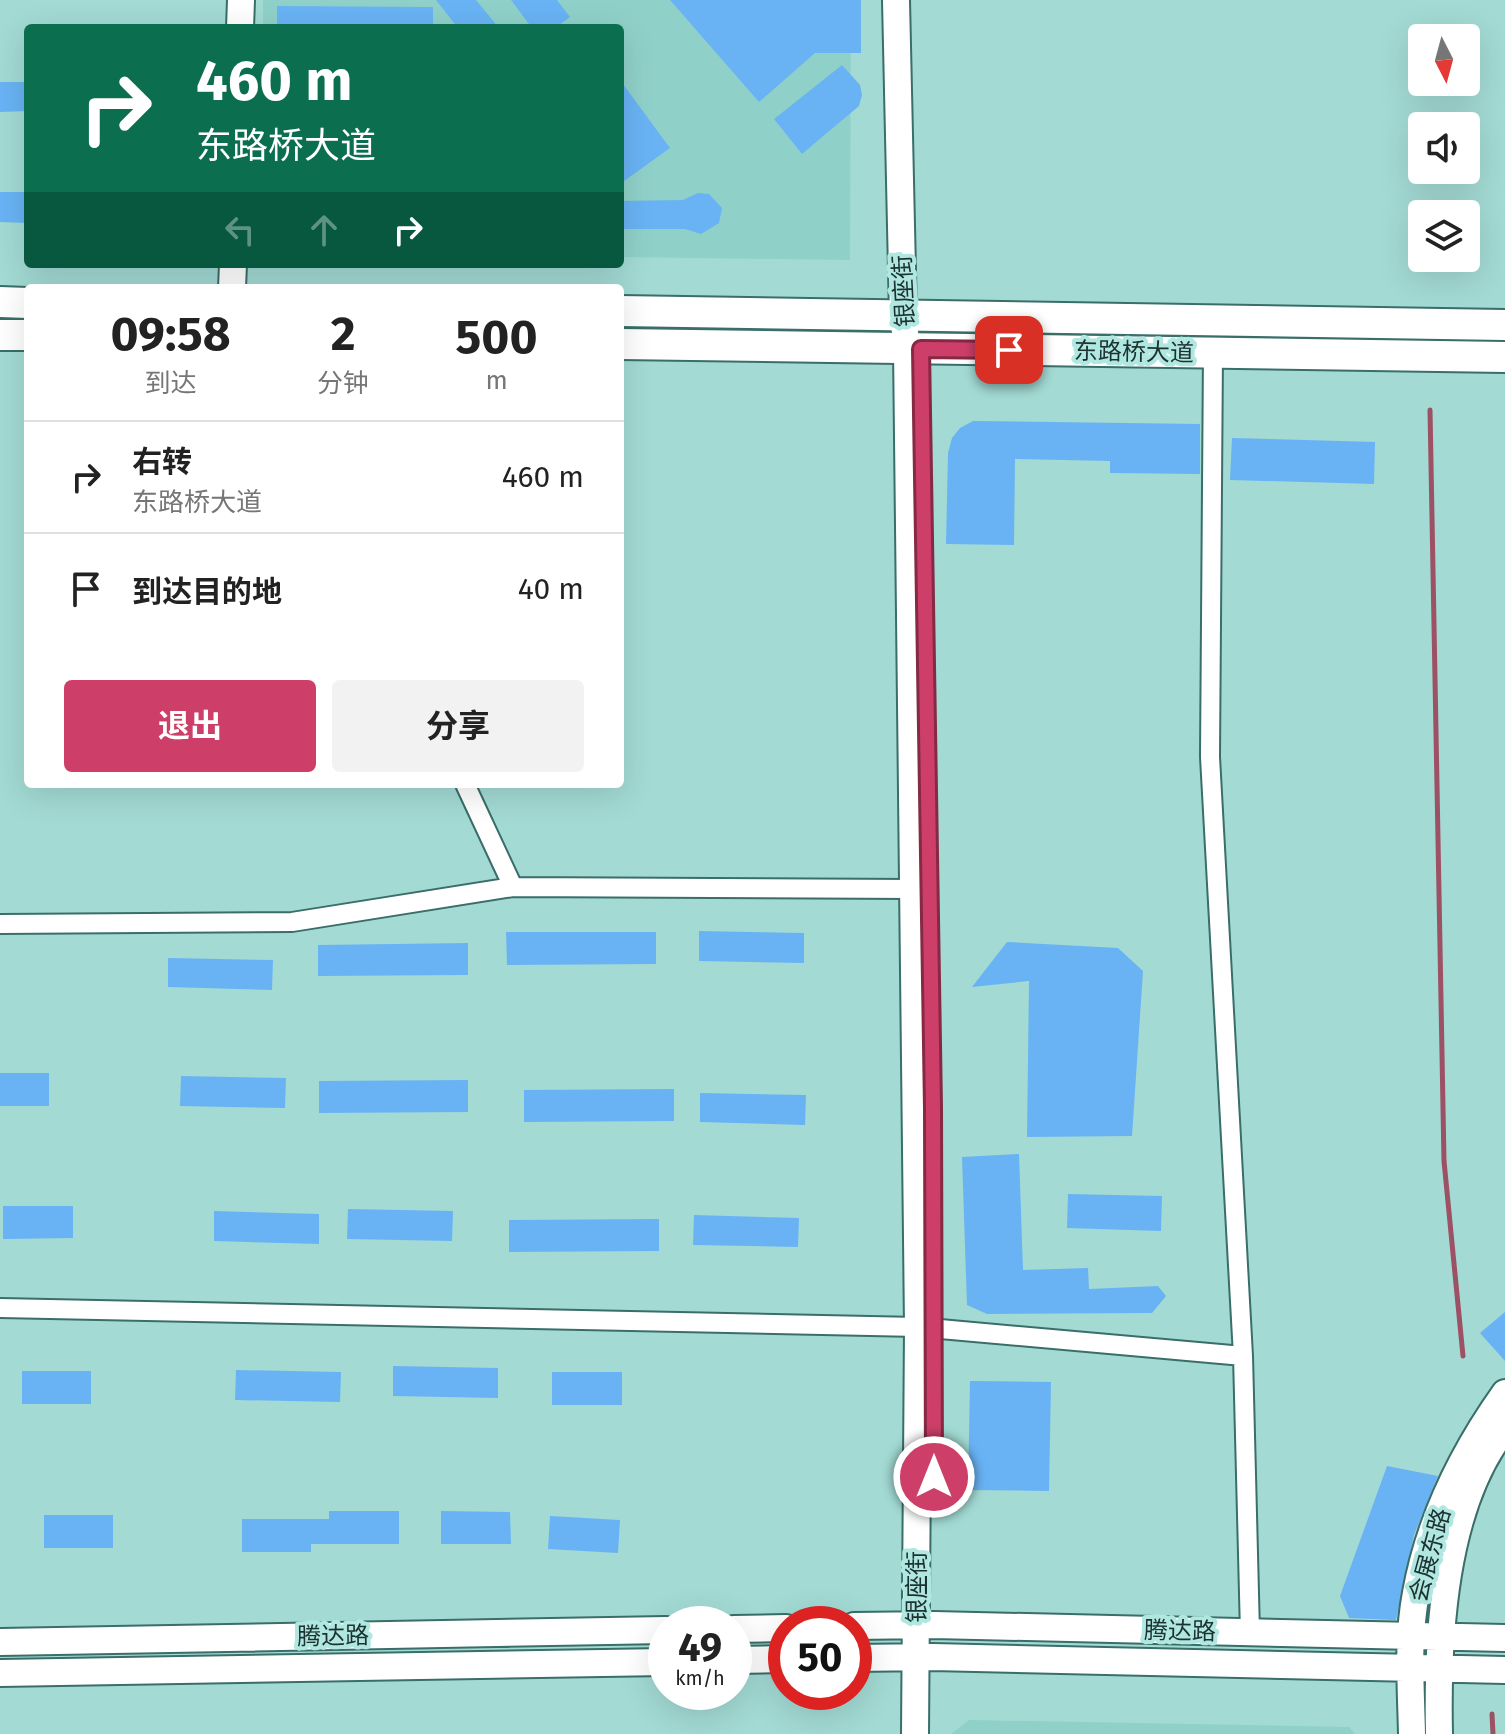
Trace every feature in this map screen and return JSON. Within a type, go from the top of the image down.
[{"type":"main road","points":[[240,24],[241,0]]},
{"type":"main road","name":"银座街","points":[[896,0],[914,349],[914,889],[927,1328],[925,1625],[915,1734]]},
{"type":"main road","points":[[912,0],[912,316]]},
{"type":"main road","points":[[0,302],[24,303]]},
{"type":"main road","name":"东路桥大道","points":[[624,311],[1505,325]]},
{"type":"main road","points":[[0,335],[24,335]]},
{"type":"main road","name":"东路桥大道","points":[[624,344],[1505,357]]},
{"type":"main road","points":[[914,349],[927,1328]]},
{"type":"main road","name":"会展东路","points":[[1412,1734],[1411,1637],[1416,1592],[1449,1487],[1480,1428],[1505,1393]]},
{"type":"main road","name":"会展东路","points":[[1439,1734],[1438,1669],[1444,1596],[1467,1499],[1505,1428]]},
{"type":"main road","name":"腾达路","points":[[872,1626],[1505,1638]]},
{"type":"main road","name":"腾达路","points":[[0,1642],[648,1630]]},
{"type":"main road","points":[[924,1657],[932,1734]]},
{"type":"main road","name":"腾达路","points":[[872,1658],[1505,1670]]},
{"type":"main road","name":"腾达路","points":[[0,1673],[648,1662]]},
{"type":"street","points":[[1213,353],[1210,757],[1243,1356],[1250,1633]]},
{"type":"street","points":[[467,788],[513,887]]},
{"type":"street","points":[[0,924],[292,922],[513,887],[914,889]]},
{"type":"street","points":[[0,1308],[927,1328],[1243,1356]]},
{"type":"shaded area","points":[[263,0],[851,0],[850,260],[624,257],[624,24],[263,24]]},
{"type":"shaded area","points":[[969,1720],[1349,1727],[1355,1734],[951,1734]]},
{"type":"building","points":[[436,0],[476,0],[496,24],[455,24]]},
{"type":"building","points":[[511,0],[557,0],[570,17],[560,24],[529,24]]},
{"type":"building","points":[[670,0],[861,0],[861,53],[815,53],[759,102]]},
{"type":"building","points":[[277,6],[433,7],[433,24],[277,24]]},
{"type":"building","points":[[842,65],[860,85],[862,95],[859,106],[802,154],[774,119]]},
{"type":"building","points":[[0,82],[24,82],[24,111],[0,112]]},
{"type":"building","points":[[624,85],[670,148],[624,181]]},
{"type":"building","points":[[0,192],[24,192],[24,223],[0,222]]},
{"type":"building","points":[[698,193],[709,194],[722,208],[719,223],[701,234],[685,229],[624,229],[624,201],[683,200]]},
{"type":"building","points":[[973,421],[1200,424],[1200,474],[1110,473],[1110,461],[1015,459],[1014,545],[946,544],[948,453],[952,438],[960,428]]},
{"type":"building","points":[[1232,438],[1375,442],[1374,484],[1230,480]]},
{"type":"building","points":[[699,931],[804,933],[804,963],[699,961]]},
{"type":"building","points":[[506,932],[656,932],[656,964],[507,965]]},
{"type":"building","points":[[1007,942],[1118,948],[1143,971],[1132,1136],[1027,1137],[1029,981],[972,987]]},
{"type":"building","points":[[468,943],[468,975],[318,976],[318,945]]},
{"type":"building","points":[[168,958],[273,960],[272,990],[168,987]]},
{"type":"building","points":[[0,1073],[49,1073],[49,1106],[0,1106]]},
{"type":"building","points":[[181,1076],[286,1078],[285,1108],[180,1106]]},
{"type":"building","points":[[468,1080],[468,1112],[319,1113],[319,1081]]},
{"type":"building","points":[[674,1089],[674,1121],[524,1122],[524,1090]]},
{"type":"building","points":[[700,1093],[806,1095],[805,1125],[700,1122]]},
{"type":"building","points":[[1019,1154],[1023,1270],[1088,1268],[1089,1289],[1158,1286],[1166,1296],[1152,1313],[987,1314],[967,1305],[962,1157]]},
{"type":"building","points":[[1068,1194],[1162,1196],[1161,1231],[1067,1228]]},
{"type":"building","points":[[3,1206],[73,1206],[73,1238],[3,1239]]},
{"type":"building","points":[[348,1209],[453,1211],[452,1241],[347,1239]]},
{"type":"building","points":[[214,1211],[319,1214],[319,1244],[214,1241]]},
{"type":"building","points":[[694,1215],[799,1218],[798,1247],[693,1245]]},
{"type":"building","points":[[659,1219],[659,1251],[509,1252],[509,1220]]},
{"type":"building","points":[[1505,1312],[1505,1361],[1480,1333]]},
{"type":"building","points":[[393,1366],[498,1368],[498,1398],[393,1396]]},
{"type":"building","points":[[236,1370],[341,1372],[340,1402],[235,1400]]},
{"type":"building","points":[[22,1371],[91,1371],[91,1404],[22,1404]]},
{"type":"building","points":[[552,1372],[622,1372],[622,1405],[552,1405]]},
{"type":"building","points":[[970,1381],[1051,1382],[1049,1491],[968,1490]]},
{"type":"building","points":[[1387,1466],[1438,1476],[1414,1535],[1396,1620],[1349,1618],[1340,1596]]},
{"type":"building","points":[[329,1511],[399,1511],[399,1544],[311,1544],[311,1552],[242,1552],[242,1519],[329,1519]]},
{"type":"building","points":[[441,1511],[510,1512],[511,1544],[441,1544]]},
{"type":"building","points":[[44,1515],[113,1515],[113,1548],[44,1548]]},
{"type":"building","points":[[550,1516],[620,1520],[618,1553],[548,1549]]},
{"type":"waterway","points":[[1430,410],[1444,1161],[1463,1356]]},
{"type":"waterway","points":[[1492,1714],[1493,1734]]},
{"type":"route","points":[[934,1477],[933,1108],[921,349],[1009,350]]}]
